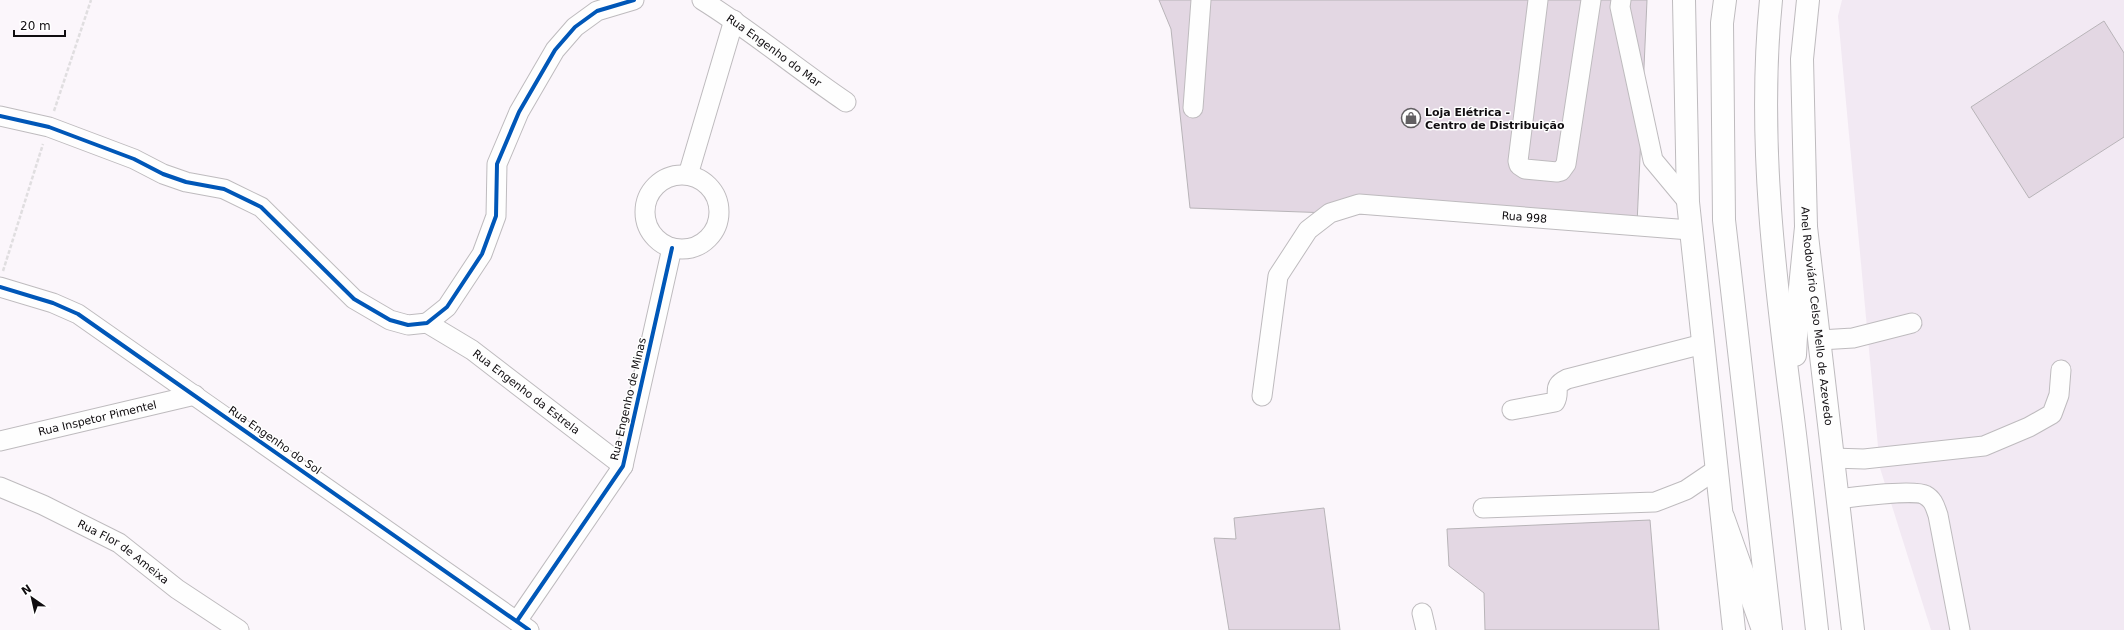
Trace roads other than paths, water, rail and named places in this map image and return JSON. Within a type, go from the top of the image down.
[{"type":"main road","points":[[1684,0],[1688,202],[1690,230],[1723,517],[1734,630]]},
{"type":"main road","points":[[1725,0],[1722,23],[1724,220],[1771,630]]},
{"type":"main road","points":[[1771,0],[1766,119],[1770,212],[1780,317],[1817,630]]},
{"type":"main road","name":"Anel Rodoviário Celso Mello de Azevedo","points":[[1808,0],[1802,59],[1806,227],[1853,630]]},
{"type":"main road","points":[[1793,421],[1797,318],[1806,227]]},
{"type":"main road","points":[[1723,517],[1763,630]]},
{"type":"street","points":[[0,116],[49,127],[134,159],[163,174],[186,182],[224,190],[261,207],[354,300],[390,320],[408,325],[427,323],[447,307],[482,254],[496,216],[497,164],[519,112],[551,56],[575,27],[598,11],[634,0]]},
{"type":"street","name":"Rua Engenho do Mar","points":[[702,0],[734,20],[800,70],[846,102]]},
{"type":"street","points":[[1193,108],[1202,0]]},
{"type":"street","points":[[1538,0],[1518,161],[1519,165],[1525,169],[1557,172],[1565,168],[1566,164],[1591,0]]},
{"type":"street","points":[[1621,0],[1620,7],[1653,160],[1688,202]]},
{"type":"street","points":[[688,175],[734,20]]},
{"type":"street","points":[[688,175],[700,179],[710,187],[716,198],[719,211],[717,224],[711,235],[698,245],[685,248],[672,248],[663,244],[653,235],[647,224],[645,211],[647,199],[653,189],[663,180],[675,176],[688,175]]},
{"type":"street","name":"Rua 998","points":[[1262,396],[1278,276],[1308,230],[1330,213],[1359,204],[1690,230]]},
{"type":"street","name":"Rua Engenho de Minas","points":[[523,625],[623,466],[672,248]]},
{"type":"street","name":"Rua Engenho do Sol","points":[[0,287],[53,303],[78,314],[523,625]]},
{"type":"street","name":"Rua Engenho da Estrela","points":[[427,323],[472,350],[623,466]]},
{"type":"street","points":[[1820,340],[1853,338],[1912,324]]},
{"type":"street","points":[[1512,410],[1555,402],[1557,398],[1556,388],[1559,383],[1567,379],[1703,344]]},
{"type":"street","points":[[1832,458],[1864,459],[1984,446],[2029,427],[2052,414],[2059,395],[2061,370]]},
{"type":"street","name":"Rua Inspetor Pimentel","points":[[0,441],[195,395]]},
{"type":"street","points":[[1483,508],[1655,502],[1686,490],[1717,469]]},
{"type":"street","name":"Rua Flor de Ameixa","points":[[0,487],[43,505],[119,543],[177,589],[239,630]]},
{"type":"street","points":[[1837,499],[1871,495],[1924,494],[1933,500],[1938,515],[1960,630]]},
{"type":"place","name":"Loja Elétrica - Centro de Distribuição","points":[[1411,118]]}]
